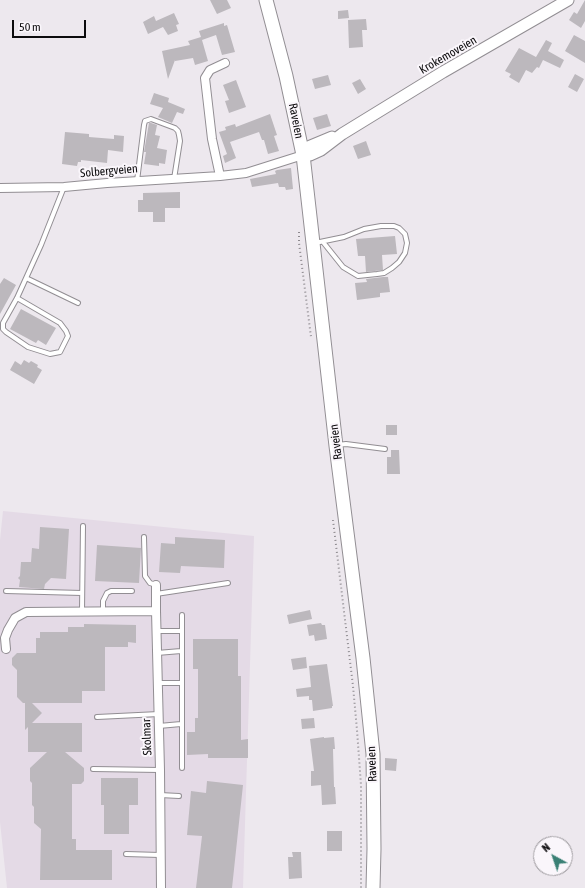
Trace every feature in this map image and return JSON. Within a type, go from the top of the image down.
[{"type":"main road","name":"Raveien","points":[[266,0],[286,76],[303,156],[318,243],[336,446],[362,650],[373,754],[373,888]]},
{"type":"main road","name":"Krokemoveien","points":[[303,156],[308,147],[342,134],[439,74],[568,0]]},
{"type":"street","points":[[220,176],[212,139],[205,78],[210,70],[225,63]]},
{"type":"street","name":"Solbergveien","points":[[0,188],[64,187],[220,176],[246,173],[303,156]]},
{"type":"street","name":"Skolmar","points":[[156,590],[161,888]]},
{"type":"street","points":[[6,649],[5,638],[8,630],[15,618],[26,612],[156,611]]},
{"type":"lane","points":[[137,181],[144,125],[148,119],[175,128],[178,131],[180,141],[174,179]]},
{"type":"lane","points":[[18,298],[60,323],[68,336],[60,352],[50,354],[28,347],[6,332],[3,328],[3,323],[18,298],[52,220],[64,187]]},
{"type":"lane","points":[[381,226],[399,228],[405,234],[407,243],[405,253],[399,262],[392,268],[384,273],[358,276],[343,267],[318,243],[344,237],[364,229],[381,226]]},
{"type":"lane","points":[[26,278],[78,303]]},
{"type":"lane","points":[[336,446],[346,444],[385,449]]},
{"type":"lane","points":[[82,611],[83,526]]},
{"type":"lane","points":[[144,537],[145,576],[156,590],[228,583]]},
{"type":"lane","points":[[6,591],[82,593]]},
{"type":"lane","points":[[103,611],[103,602],[107,593],[111,591],[132,591]]},
{"type":"lane","points":[[182,616],[182,768]]},
{"type":"lane","points":[[156,631],[181,631]]},
{"type":"lane","points":[[157,653],[181,651]]},
{"type":"lane","points":[[158,683],[181,682]]},
{"type":"lane","points":[[97,717],[159,714]]},
{"type":"lane","points":[[159,726],[181,724]]},
{"type":"lane","points":[[93,769],[160,770]]},
{"type":"lane","points":[[160,795],[179,796]]},
{"type":"lane","points":[[126,854],[160,855]]},
{"type":"path","points":[[300,228],[299,243],[312,340]]},
{"type":"path","points":[[333,517],[357,730],[360,785],[361,888]]},
{"type":"shaded area","points":[[3,511],[254,536],[243,888],[7,888],[0,822],[0,540]]},
{"type":"building","points":[[210,0],[227,0],[231,8],[217,14]]},
{"type":"building","points":[[585,0],[585,21],[581,28],[569,20],[574,12],[577,14]]},
{"type":"building","points":[[348,10],[349,18],[338,19],[338,11]]},
{"type":"building","points":[[174,13],[179,24],[176,25],[178,31],[168,35],[163,27],[148,34],[143,22],[154,16],[156,21]]},
{"type":"building","points":[[366,19],[367,30],[362,30],[363,47],[349,48],[348,20]]},
{"type":"building","points":[[224,23],[224,26],[227,25],[235,52],[222,55],[216,35],[202,40],[208,61],[195,65],[193,58],[175,60],[168,79],[162,51],[190,45],[188,41],[201,37],[199,31]]},
{"type":"building","points":[[574,35],[585,41],[585,63],[565,51]]},
{"type":"building","points":[[546,40],[552,43],[548,51],[564,60],[560,68],[543,60],[539,68],[537,67],[532,73],[526,70],[519,83],[509,77],[511,74],[505,71],[519,48],[536,57]]},
{"type":"building","points":[[575,74],[584,79],[577,92],[568,87]]},
{"type":"building","points":[[328,75],[331,85],[315,89],[312,79]]},
{"type":"building","points":[[360,79],[366,89],[358,94],[352,83]]},
{"type":"building","points":[[236,80],[246,107],[229,113],[225,101],[229,100],[223,85]]},
{"type":"building","points":[[154,93],[169,98],[168,102],[185,109],[183,114],[177,112],[172,123],[158,117],[163,108],[150,104]]},
{"type":"building","points":[[270,114],[277,135],[274,136],[279,151],[268,154],[264,140],[262,140],[259,132],[230,142],[236,158],[225,163],[223,156],[227,154],[219,132],[226,130],[225,127],[235,124],[236,127]]},
{"type":"building","points":[[327,114],[331,126],[317,130],[313,118]]},
{"type":"building","points":[[149,123],[157,125],[155,135],[160,136],[157,148],[167,150],[165,164],[159,163],[159,166],[144,164],[146,152],[144,152]]},
{"type":"building","points":[[65,132],[89,134],[89,137],[114,139],[114,135],[124,136],[123,152],[108,150],[107,163],[81,160],[81,162],[78,162],[77,166],[62,164]]},
{"type":"building","points":[[366,141],[371,155],[358,159],[353,146]]},
{"type":"building","points":[[291,168],[293,189],[286,190],[285,187],[279,187],[278,183],[252,187],[250,179],[276,174],[275,171],[277,170]]},
{"type":"building","points":[[180,192],[180,208],[165,208],[165,222],[153,222],[153,212],[138,212],[138,200],[143,200],[143,193]]},
{"type":"building","points":[[395,236],[397,254],[382,255],[383,270],[366,272],[365,256],[358,256],[356,239]]},
{"type":"building","points":[[388,277],[390,292],[380,293],[380,297],[357,300],[355,283],[367,282],[366,279]]},
{"type":"building","points":[[4,278],[16,285],[0,314],[0,284]]},
{"type":"building","points":[[21,309],[56,328],[46,345],[38,340],[36,343],[10,329]]},
{"type":"building","points":[[24,360],[29,363],[31,361],[38,365],[37,367],[42,370],[34,384],[10,370],[15,361],[21,365]]},
{"type":"building","points":[[386,425],[397,425],[397,435],[386,435]]},
{"type":"building","points":[[391,450],[399,450],[400,474],[387,474],[387,457],[391,457]]},
{"type":"building","points":[[40,527],[69,529],[66,579],[51,578],[45,584],[44,589],[19,587],[20,580],[18,578],[20,576],[21,562],[31,562],[32,548],[39,549]]},
{"type":"building","points":[[175,537],[225,540],[224,568],[181,566],[180,573],[159,572],[161,543],[175,544]]},
{"type":"building","points":[[97,545],[141,548],[139,583],[95,581]]},
{"type":"building","points":[[310,610],[312,619],[289,624],[287,615]]},
{"type":"building","points":[[321,623],[322,625],[325,625],[327,639],[315,641],[314,635],[309,636],[307,625]]},
{"type":"building","points":[[84,624],[136,625],[136,643],[128,642],[128,647],[105,647],[105,691],[82,691],[82,703],[32,703],[42,713],[32,723],[82,723],[82,752],[65,752],[84,768],[84,781],[81,784],[72,784],[72,839],[76,839],[76,850],[112,850],[112,880],[40,880],[41,829],[34,823],[30,768],[47,752],[28,752],[28,727],[25,730],[25,703],[17,697],[17,670],[12,665],[12,658],[17,653],[36,653],[36,638],[40,638],[40,632],[68,632],[68,627],[84,627]]},
{"type":"building","points":[[193,639],[238,639],[238,676],[241,676],[241,740],[248,739],[248,758],[208,758],[208,754],[187,755],[187,732],[195,732],[195,718],[198,718],[198,669],[193,669]]},
{"type":"building","points":[[306,657],[307,668],[293,670],[291,659]]},
{"type":"building","points":[[327,664],[333,706],[332,708],[313,711],[312,700],[309,700],[309,696],[297,697],[296,689],[311,687],[309,666]]},
{"type":"building","points":[[314,718],[315,728],[302,729],[301,719]]},
{"type":"building","points":[[334,737],[334,787],[336,804],[322,805],[321,785],[311,786],[311,771],[314,771],[310,739]]},
{"type":"building","points":[[385,758],[397,759],[396,771],[385,770]]},
{"type":"building","points":[[101,778],[138,778],[138,805],[129,805],[129,834],[104,834],[104,805],[101,805]]},
{"type":"building","points":[[207,781],[243,785],[232,888],[196,888],[202,836],[187,835],[191,791],[206,793]]},
{"type":"building","points":[[327,831],[342,831],[342,851],[327,851]]},
{"type":"building","points":[[292,852],[301,852],[302,878],[289,879],[288,857],[293,857]]}]
